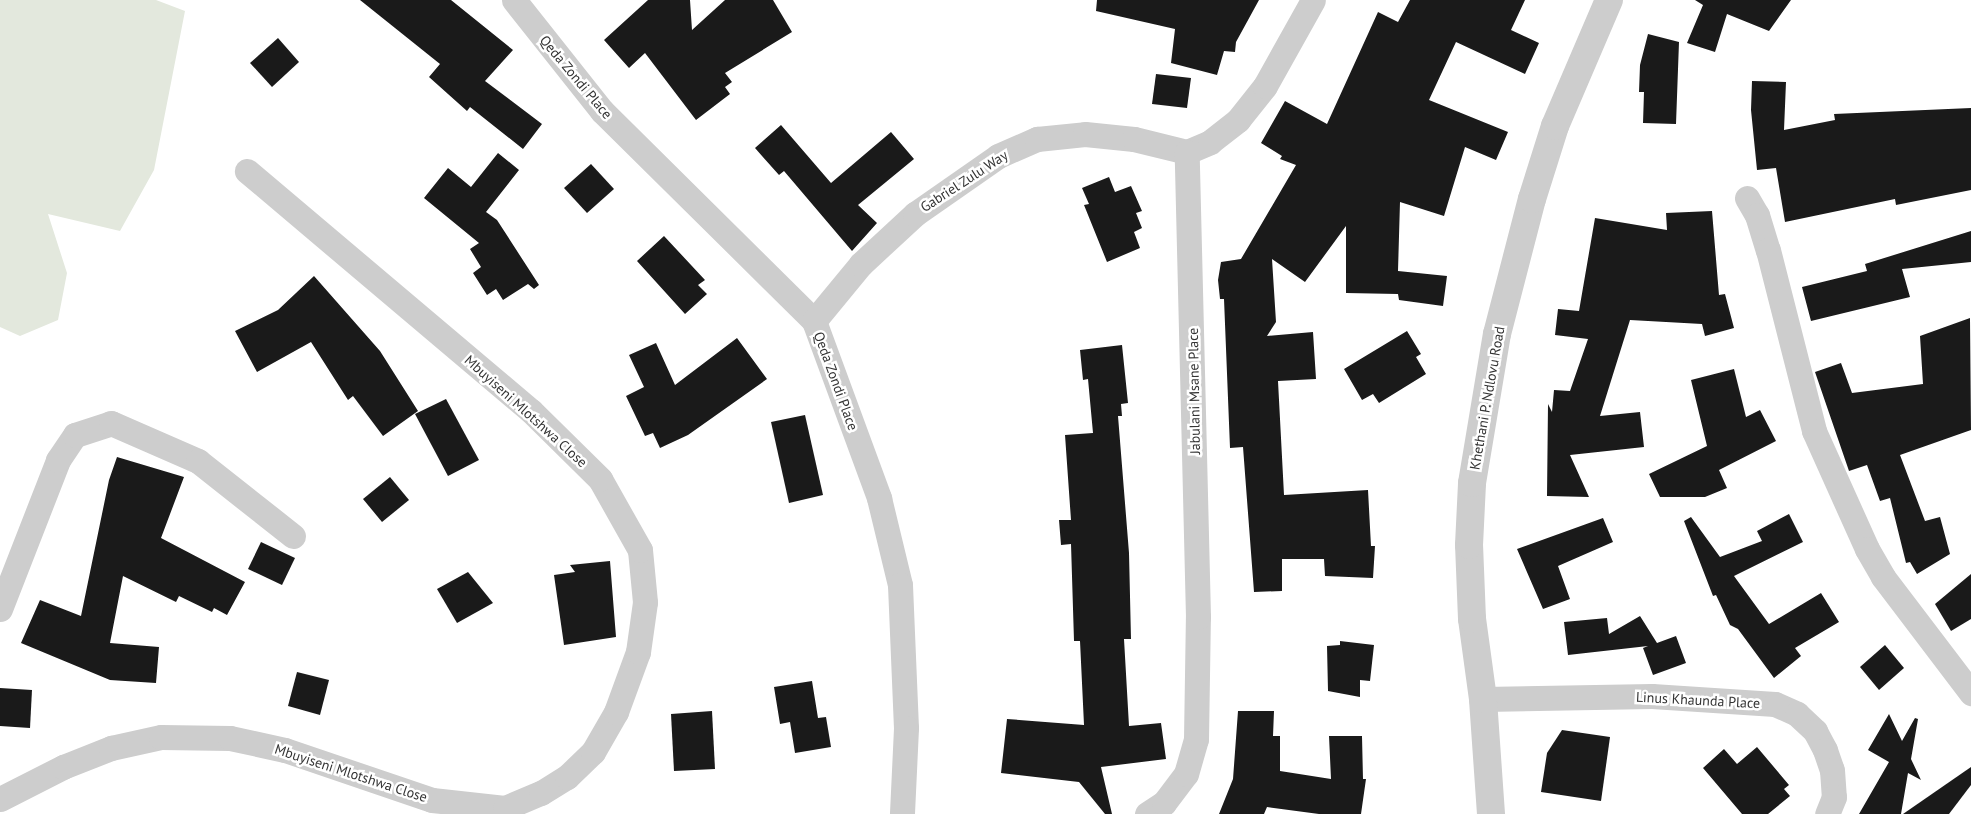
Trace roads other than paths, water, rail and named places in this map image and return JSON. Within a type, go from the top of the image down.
[{"type":"street","name":"Qeda Zondi Place","points":[[514,0],[602,111],[814,321],[879,498],[900,584],[906,728],[902,814]]},
{"type":"street","points":[[1187,152],[1210,142],[1238,120],[1265,86],[1313,0]]},
{"type":"street","name":"Khethani P. Ndlovu Road","points":[[1491,814],[1483,699],[1472,619],[1469,545],[1472,482],[1497,334],[1555,126],[1609,0]]},
{"type":"street","name":"Gabriel Zulu Way","points":[[814,321],[862,264],[914,214],[998,156],[1037,139],[1085,134],[1134,139],[1187,152]]},
{"type":"street","name":"Jabulani Msane Place","points":[[1148,814],[1164,803],[1186,774],[1196,739],[1198,608],[1187,152]]},
{"type":"street","name":"Mbuyiseni Mlotshwa Close","points":[[0,799],[63,767],[111,748],[161,737],[230,738],[285,750],[432,800],[504,808],[541,793],[567,777],[593,752],[616,712],[638,652],[645,602],[640,550],[600,479],[531,411],[247,171]]},
{"type":"street","points":[[1747,198],[1757,215],[1768,250],[1801,391],[1814,431],[1867,548],[1883,577],[1971,693]]},
{"type":"street","points":[[0,609],[58,460],[76,436],[111,423],[198,461],[293,536]]},
{"type":"street","name":"Linus Khaunda Place","points":[[1483,699],[1652,696],[1775,704],[1797,714],[1814,731],[1825,750],[1832,770],[1834,797],[1827,814]]}]
